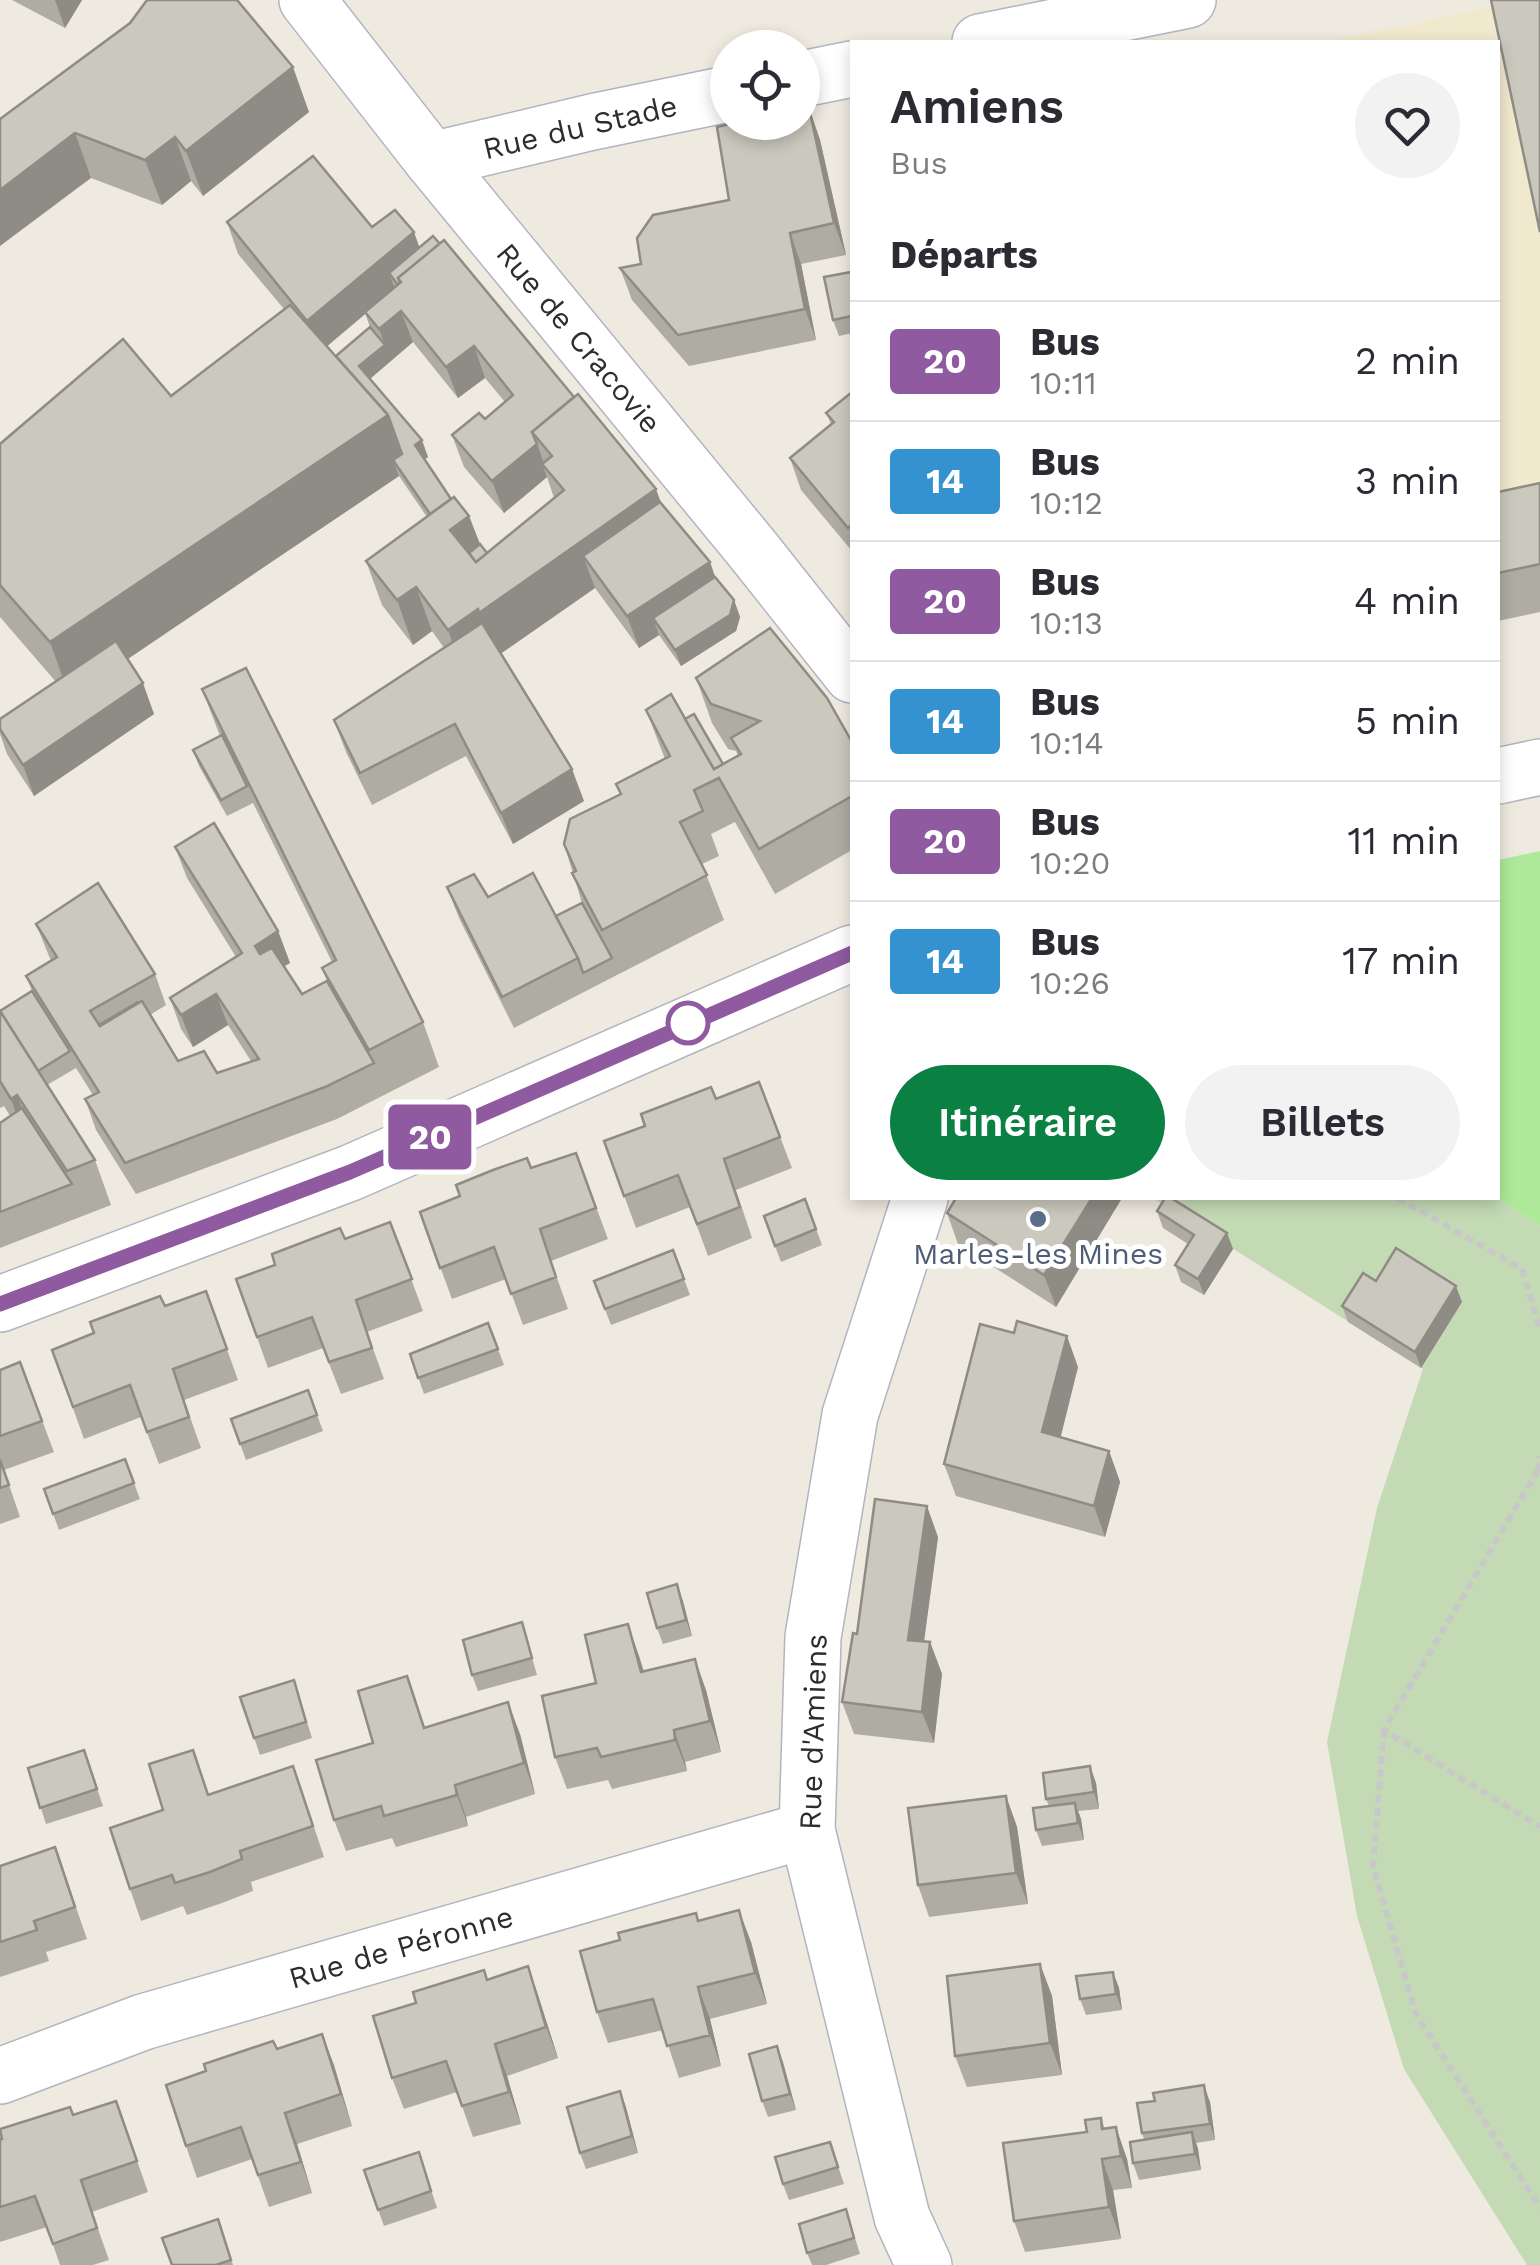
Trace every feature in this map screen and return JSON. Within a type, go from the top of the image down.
[{"type":"street","name":"Rue de Cracovie","points":[[307,0],[432,160],[754,550],[850,672]]},
{"type":"street","points":[[990,40],[1188,0]]},
{"type":"street","points":[[820,75],[850,69]]},
{"type":"street","name":"Rue du Stade","points":[[432,160],[710,98]]},
{"type":"street","points":[[1500,776],[1540,767]]},
{"type":"street","points":[[0,1304],[350,1172],[850,954]]},
{"type":"street","name":"Rue d'Amiens","points":[[919,1200],[850,1415],[813,1637],[806,1830],[902,2217],[924,2265]]},
{"type":"street","name":"Rue de Péronne","points":[[0,2076],[143,2022],[806,1830]]},
{"type":"path","points":[[1401,1200],[1522,1269],[1540,1329]]},
{"type":"path","points":[[1540,1456],[1539,1470],[1384,1730],[1372,1867],[1416,2014],[1540,2208]]},
{"type":"path","points":[[1384,1730],[1540,1827]]},
{"type":"shaded area","points":[[1522,0],[1540,0],[1540,612],[1500,621],[1500,40],[1335,40]]},
{"type":"green space","points":[[1540,851],[1540,1225],[1500,1200],[1500,860]]},
{"type":"green space","points":[[1156,1200],[1500,1200],[1540,1225],[1540,2265],[1527,2265],[1404,2069],[1357,1916],[1327,1742],[1377,1508],[1423,1369]]},
{"type":"building","points":[[147,0],[237,0],[293,67],[186,151],[175,137],[145,160],[75,133],[0,190],[0,119],[130,23]]},
{"type":"building","points":[[1491,0],[1540,0],[1540,232],[1500,40]]},
{"type":"building","points":[[719,140],[816,140],[834,223],[790,233],[805,309],[678,335],[620,268],[641,264],[637,238],[653,215],[729,200]]},
{"type":"building","points":[[313,156],[372,227],[395,210],[414,232],[307,321],[227,222]]},
{"type":"building","points":[[433,236],[440,244],[398,278],[398,285],[389,273]]},
{"type":"building","points":[[444,240],[574,397],[532,432],[537,444],[492,481],[452,435],[479,413],[485,419],[513,395],[474,346],[446,367],[401,311],[379,329],[365,312]]},
{"type":"building","points":[[850,272],[850,316],[833,320],[824,277]]},
{"type":"building","points":[[290,305],[388,415],[50,642],[0,585],[0,444],[123,339],[171,396]]},
{"type":"building","points":[[370,327],[385,345],[359,366],[422,440],[415,445],[451,499],[430,514],[393,460],[402,454],[388,415],[336,356]]},
{"type":"building","points":[[578,394],[656,489],[479,613],[478,609],[448,630],[416,587],[397,600],[366,561],[454,497],[469,516],[450,530],[476,562],[564,490],[542,464],[552,456],[532,432]]},
{"type":"building","points":[[850,394],[848,528],[790,458],[834,422],[826,413]]},
{"type":"building","points":[[1540,483],[1540,564],[1500,573],[1500,492]]},
{"type":"building","points":[[660,502],[710,562],[627,616],[583,556]]},
{"type":"building","points":[[480,544],[487,553],[476,562],[469,553]]},
{"type":"building","points":[[715,577],[734,600],[730,615],[675,650],[653,618]]},
{"type":"building","points":[[482,623],[572,769],[501,813],[455,724],[360,773],[334,720]]},
{"type":"building","points":[[770,628],[827,698],[850,738],[850,797],[759,849],[719,778],[694,790],[703,811],[680,822],[707,875],[602,930],[572,873],[576,871],[564,844],[570,819],[621,794],[616,784],[670,756],[646,710],[671,694],[714,769],[741,754],[731,738],[760,721],[711,704],[696,678]]},
{"type":"building","points":[[116,641],[143,683],[23,765],[0,729],[0,719]]},
{"type":"building","points":[[246,668],[423,1022],[369,1050],[322,968],[336,960],[202,689]]},
{"type":"building","points":[[694,714],[723,764],[714,769],[685,719]]},
{"type":"building","points":[[222,735],[247,786],[221,800],[193,750]]},
{"type":"building","points":[[214,823],[278,931],[255,946],[260,954],[272,948],[302,994],[327,981],[374,1063],[325,1087],[125,1163],[85,1099],[99,1092],[26,976],[57,957],[36,924],[98,883],[155,974],[90,1011],[100,1026],[142,1001],[178,1061],[204,1051],[217,1073],[259,1059],[216,994],[181,1015],[170,998],[242,953],[175,847]]},
{"type":"building","points":[[533,873],[578,958],[502,997],[447,887],[474,874],[488,897]]},
{"type":"building","points":[[582,903],[612,958],[583,973],[556,916]]},
{"type":"building","points":[[32,991],[70,1051],[38,1071],[0,1011]]},
{"type":"building","points":[[0,1011],[95,1160],[67,1171],[17,1095],[11,1099],[0,1081]]},
{"type":"building","points":[[759,1082],[780,1137],[724,1159],[740,1207],[697,1224],[678,1175],[624,1196],[604,1141],[645,1126],[641,1114],[711,1087],[716,1099]]},
{"type":"building","points":[[22,1108],[72,1184],[0,1212],[0,1123]]},
{"type":"building","points":[[576,1153],[596,1208],[540,1229],[556,1277],[511,1294],[494,1247],[440,1268],[420,1212],[460,1196],[456,1185],[493,1170],[527,1158],[531,1168]]},
{"type":"building","points":[[805,1199],[816,1229],[775,1246],[764,1216]]},
{"type":"building","points":[[955,1200],[1091,1200],[1044,1275],[947,1213]]},
{"type":"building","points":[[1164,1200],[1174,1200],[1227,1233],[1198,1279],[1175,1265],[1194,1235],[1157,1211]]},
{"type":"building","points":[[390,1222],[412,1279],[356,1300],[372,1348],[329,1362],[312,1317],[257,1337],[236,1279],[275,1265],[272,1254],[340,1228],[345,1239]]},
{"type":"building","points":[[1396,1248],[1456,1286],[1415,1352],[1342,1306],[1363,1273],[1376,1281]]},
{"type":"building","points":[[673,1250],[684,1279],[605,1309],[594,1281]]},
{"type":"building","points":[[206,1291],[227,1349],[173,1369],[189,1417],[147,1432],[130,1385],[73,1407],[52,1350],[94,1333],[90,1322],[160,1296],[165,1306]]},
{"type":"building","points":[[1017,1321],[1067,1336],[1042,1432],[1109,1451],[1094,1506],[944,1464],[980,1324],[1014,1333]]},
{"type":"building","points":[[488,1323],[498,1349],[418,1378],[410,1354]]},
{"type":"building","points":[[20,1362],[42,1421],[0,1436],[0,1370]]},
{"type":"building","points":[[308,1390],[317,1415],[240,1444],[231,1419]]},
{"type":"building","points":[[125,1459],[134,1483],[53,1514],[44,1489]]},
{"type":"building","points":[[0,1460],[9,1485],[0,1488]]},
{"type":"building","points":[[875,1499],[927,1506],[908,1640],[930,1642],[922,1712],[842,1702],[853,1633],[857,1634]]},
{"type":"building","points":[[677,1584],[686,1620],[657,1628],[647,1593]]},
{"type":"building","points":[[522,1622],[532,1658],[472,1675],[463,1640]]},
{"type":"building","points":[[628,1624],[641,1672],[695,1659],[710,1721],[674,1730],[675,1740],[601,1757],[597,1748],[555,1757],[542,1696],[596,1683],[585,1635]]},
{"type":"building","points":[[407,1676],[424,1728],[508,1702],[524,1763],[455,1785],[457,1795],[384,1816],[381,1806],[334,1820],[316,1760],[373,1743],[358,1691]]},
{"type":"building","points":[[294,1680],[306,1722],[254,1738],[240,1697]]},
{"type":"building","points":[[84,1750],[97,1789],[40,1808],[28,1768]]},
{"type":"building","points":[[193,1750],[208,1795],[293,1766],[313,1826],[240,1851],[242,1859],[210,1872],[175,1883],[172,1875],[130,1889],[110,1828],[163,1810],[149,1764]]},
{"type":"building","points":[[1090,1766],[1094,1792],[1046,1799],[1043,1773]]},
{"type":"building","points":[[1006,1796],[1016,1873],[918,1885],[908,1808]]},
{"type":"building","points":[[1075,1803],[1078,1823],[1036,1830],[1033,1808]]},
{"type":"building","points":[[55,1847],[75,1907],[34,1921],[37,1930],[0,1942],[0,1866]]},
{"type":"building","points":[[739,1910],[755,1973],[698,1987],[710,2035],[667,2046],[653,1999],[597,2012],[580,1951],[620,1940],[618,1933],[696,1913],[698,1921]]},
{"type":"building","points":[[1040,1964],[1050,2043],[955,2056],[947,1976]]},
{"type":"building","points":[[528,1966],[546,2027],[495,2044],[509,2092],[462,2106],[446,2061],[392,2078],[373,2016],[416,2003],[413,1992],[484,1970],[487,1980]]},
{"type":"building","points":[[1113,1972],[1116,1994],[1080,1999],[1076,1976]]},
{"type":"building","points":[[322,2034],[341,2094],[285,2113],[301,2162],[258,2175],[241,2127],[186,2146],[166,2085],[206,2071],[204,2064],[273,2041],[277,2049]]},
{"type":"building","points":[[777,2046],[790,2094],[762,2101],[749,2054]]},
{"type":"building","points":[[1204,2085],[1210,2124],[1142,2133],[1137,2103],[1155,2101],[1153,2093]]},
{"type":"building","points":[[620,2091],[632,2136],[580,2153],[567,2107]]},
{"type":"building","points":[[116,2101],[137,2161],[81,2180],[97,2228],[53,2244],[35,2196],[0,2207],[0,2129],[70,2107],[73,2115]]},
{"type":"building","points":[[1101,2118],[1102,2129],[1116,2127],[1121,2156],[1102,2159],[1109,2207],[1014,2221],[1003,2143],[1087,2132],[1085,2120]]},
{"type":"building","points":[[1192,2132],[1195,2154],[1133,2163],[1130,2142]]},
{"type":"building","points":[[830,2142],[838,2167],[783,2184],[775,2157]]},
{"type":"building","points":[[419,2152],[431,2191],[378,2210],[364,2170]]},
{"type":"building","points":[[846,2209],[854,2238],[807,2253],[799,2224]]},
{"type":"building","points":[[218,2219],[231,2260],[216,2265],[172,2265],[162,2238]]},
{"type":"bus line","name":"20","points":[[0,1304],[350,1172],[850,954]]},
{"type":"place","name":"Marles-les Mines","points":[[1038,1219]]}]
